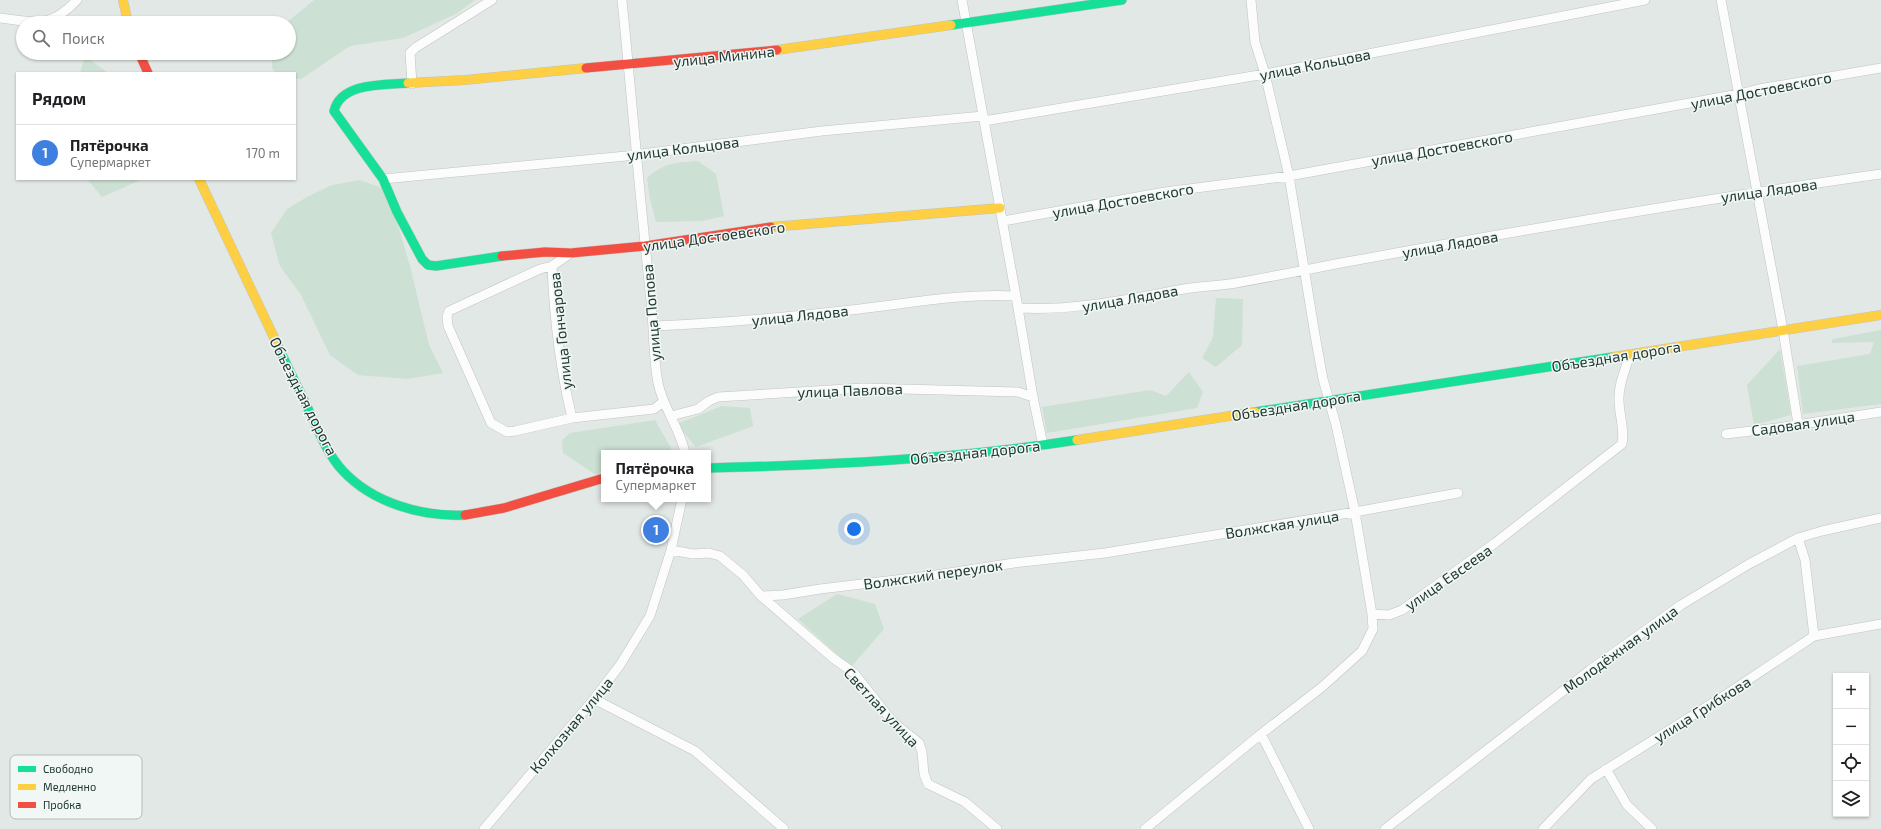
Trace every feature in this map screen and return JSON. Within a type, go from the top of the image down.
[{"type":"main road","points":[[123,0],[126,16]]},
{"type":"main road","name":"улица Минина","points":[[383,179],[334,112],[336,103],[346,93],[357,89],[379,85],[412,84],[629,65],[789,49],[1122,0]]},
{"type":"main road","points":[[142,60],[148,72]]},
{"type":"main road","name":"улица Достоевского","points":[[383,179],[422,259],[428,265],[436,266],[502,256],[545,252],[571,253],[645,246],[755,228],[1000,208]]},
{"type":"main road","name":"Объездная дорога","points":[[199,180],[325,445],[342,470],[358,484],[376,496],[404,506],[441,515],[468,515],[492,510],[581,483],[601,479]]},
{"type":"main road","name":"Объездная дорога","points":[[711,468],[863,462],[1044,445],[1881,315]]},
{"type":"street","points":[[57,16],[67,10],[77,0]]},
{"type":"street","points":[[412,84],[410,53],[415,48],[492,0]]},
{"type":"street","name":"улица Попова","points":[[622,0],[654,326],[654,355],[663,402],[671,416],[684,450]]},
{"type":"street","points":[[962,0],[1003,221],[1033,397],[1044,445]]},
{"type":"street","points":[[1145,829],[1261,734],[1322,687],[1362,651],[1372,629],[1372,614],[1355,512],[1315,335],[1289,176],[1255,42],[1251,0]]},
{"type":"street","name":"улица Кольцова","points":[[383,179],[637,154],[822,131],[983,119],[1264,74],[1645,0]]},
{"type":"street","points":[[1721,0],[1784,330],[1798,424]]},
{"type":"street","points":[[0,18],[16,20]]},
{"type":"street","name":"улица Достоевского","points":[[1003,221],[1165,192],[1289,176],[1739,94],[1759,89],[1881,68]]},
{"type":"street","name":"улица Лядова","points":[[1018,308],[1050,310],[1073,308],[1305,271],[1501,234],[1757,192],[1881,174]]},
{"type":"street","name":"улица Гончарова","points":[[571,253],[552,266],[559,349],[565,390],[572,418]]},
{"type":"street","points":[[552,266],[540,269],[449,311],[446,317],[448,326],[491,423],[507,432],[572,418],[654,409],[663,402]]},
{"type":"street","name":"улица Лядова","points":[[654,326],[723,323],[802,316],[977,295],[1016,296]]},
{"type":"street","name":"улица Евсеева","points":[[1372,614],[1389,615],[1402,610],[1495,543],[1622,444],[1624,436],[1619,392],[1630,354]]},
{"type":"street","name":"улица Павлова","points":[[671,416],[698,409],[709,400],[718,396],[863,388],[1018,392],[1033,397]]},
{"type":"street","name":"Садовая улица","points":[[1726,434],[1881,412]]},
{"type":"street","name":"Волжская улица","points":[[1105,553],[1355,512],[1458,493]]},
{"type":"street","name":"Колхозная улица","points":[[484,829],[594,699],[620,665],[650,616],[671,550],[681,502]]},
{"type":"street","name":"Молодёжная улица","points":[[1385,829],[1590,670],[1681,605],[1749,564],[1798,538],[1881,518]]},
{"type":"street","points":[[1798,538],[1805,560],[1814,636]]},
{"type":"street","name":"Светлая улица","points":[[671,550],[688,554],[709,553],[720,556],[743,575],[761,596],[833,658],[854,673],[893,722],[919,743],[922,752],[924,774],[928,784],[965,802],[997,829]]},
{"type":"street","name":"Волжский переулок","points":[[761,596],[783,595],[929,576],[1014,563],[1105,553]]},
{"type":"street","name":"улица Грибкова","points":[[1543,829],[1591,779],[1730,692],[1814,636],[1881,624]]},
{"type":"street","points":[[594,699],[695,751],[784,829]]},
{"type":"street","points":[[1261,734],[1309,829]]},
{"type":"street","points":[[1606,769],[1628,805],[1652,829]]},
{"type":"green space","points":[[314,0],[475,0],[456,14],[403,38],[350,46],[301,79],[296,79],[296,72],[275,72],[272,68],[272,60],[296,60],[296,16],[295,16]]},
{"type":"green space","points":[[84,60],[90,60],[107,72],[80,72]]},
{"type":"green space","points":[[698,161],[716,174],[724,216],[702,221],[656,222],[650,199],[647,178],[659,169],[671,164]]},
{"type":"green space","points":[[88,180],[141,180],[102,197]]},
{"type":"green space","points":[[360,180],[382,188],[398,225],[410,266],[429,345],[443,373],[407,379],[358,375],[330,355],[301,295],[280,266],[271,233],[287,209],[332,185]]},
{"type":"green space","points":[[1216,298],[1243,299],[1242,345],[1216,367],[1202,358],[1213,337]]},
{"type":"green space","points":[[1881,330],[1881,404],[1803,414],[1797,366],[1870,354],[1874,342],[1831,343],[1833,339]]},
{"type":"green space","points":[[1780,349],[1791,415],[1754,425],[1747,385]]},
{"type":"green space","points":[[1189,372],[1203,392],[1197,408],[1047,433],[1042,407],[1150,390],[1166,396]]},
{"type":"green space","points":[[722,406],[750,408],[753,426],[696,447],[677,424]]},
{"type":"green space","points":[[655,420],[671,448],[670,450],[601,450],[601,472],[596,475],[563,453],[562,440],[570,433]]},
{"type":"green space","points":[[837,594],[875,604],[884,629],[851,667],[798,619]]},
{"type":"traffic: fast","points":[[951,25],[1122,0]]},
{"type":"traffic: fast","points":[[408,83],[376,85],[354,90],[345,95],[338,102],[334,111],[383,179],[397,212],[422,259],[428,265],[436,266],[502,256]]},
{"type":"traffic: fast","points":[[277,344],[321,437],[338,465],[355,482],[383,500],[399,506],[432,513],[465,515]]},
{"type":"traffic: fast","points":[[1255,412],[1613,357]]},
{"type":"traffic: fast","points":[[711,468],[893,460],[985,452],[1077,440]]},
{"type":"traffic: slow","points":[[123,0],[126,16]]},
{"type":"traffic: slow","points":[[777,50],[951,25]]},
{"type":"traffic: slow","points":[[408,83],[465,80],[586,68]]},
{"type":"traffic: slow","points":[[199,180],[277,344]]},
{"type":"traffic: slow","points":[[771,227],[1000,208]]},
{"type":"traffic: slow","points":[[1613,357],[1881,315]]},
{"type":"traffic: slow","points":[[1077,440],[1255,412]]},
{"type":"traffic: jam","points":[[586,68],[777,50]]},
{"type":"traffic: jam","points":[[142,60],[148,72]]},
{"type":"traffic: jam","points":[[502,256],[545,252],[571,253],[645,246],[771,227]]},
{"type":"traffic: jam","points":[[465,515],[504,508],[601,479]]},
{"type":"place","name":"Пятёрочка","points":[[656,530]]}]
